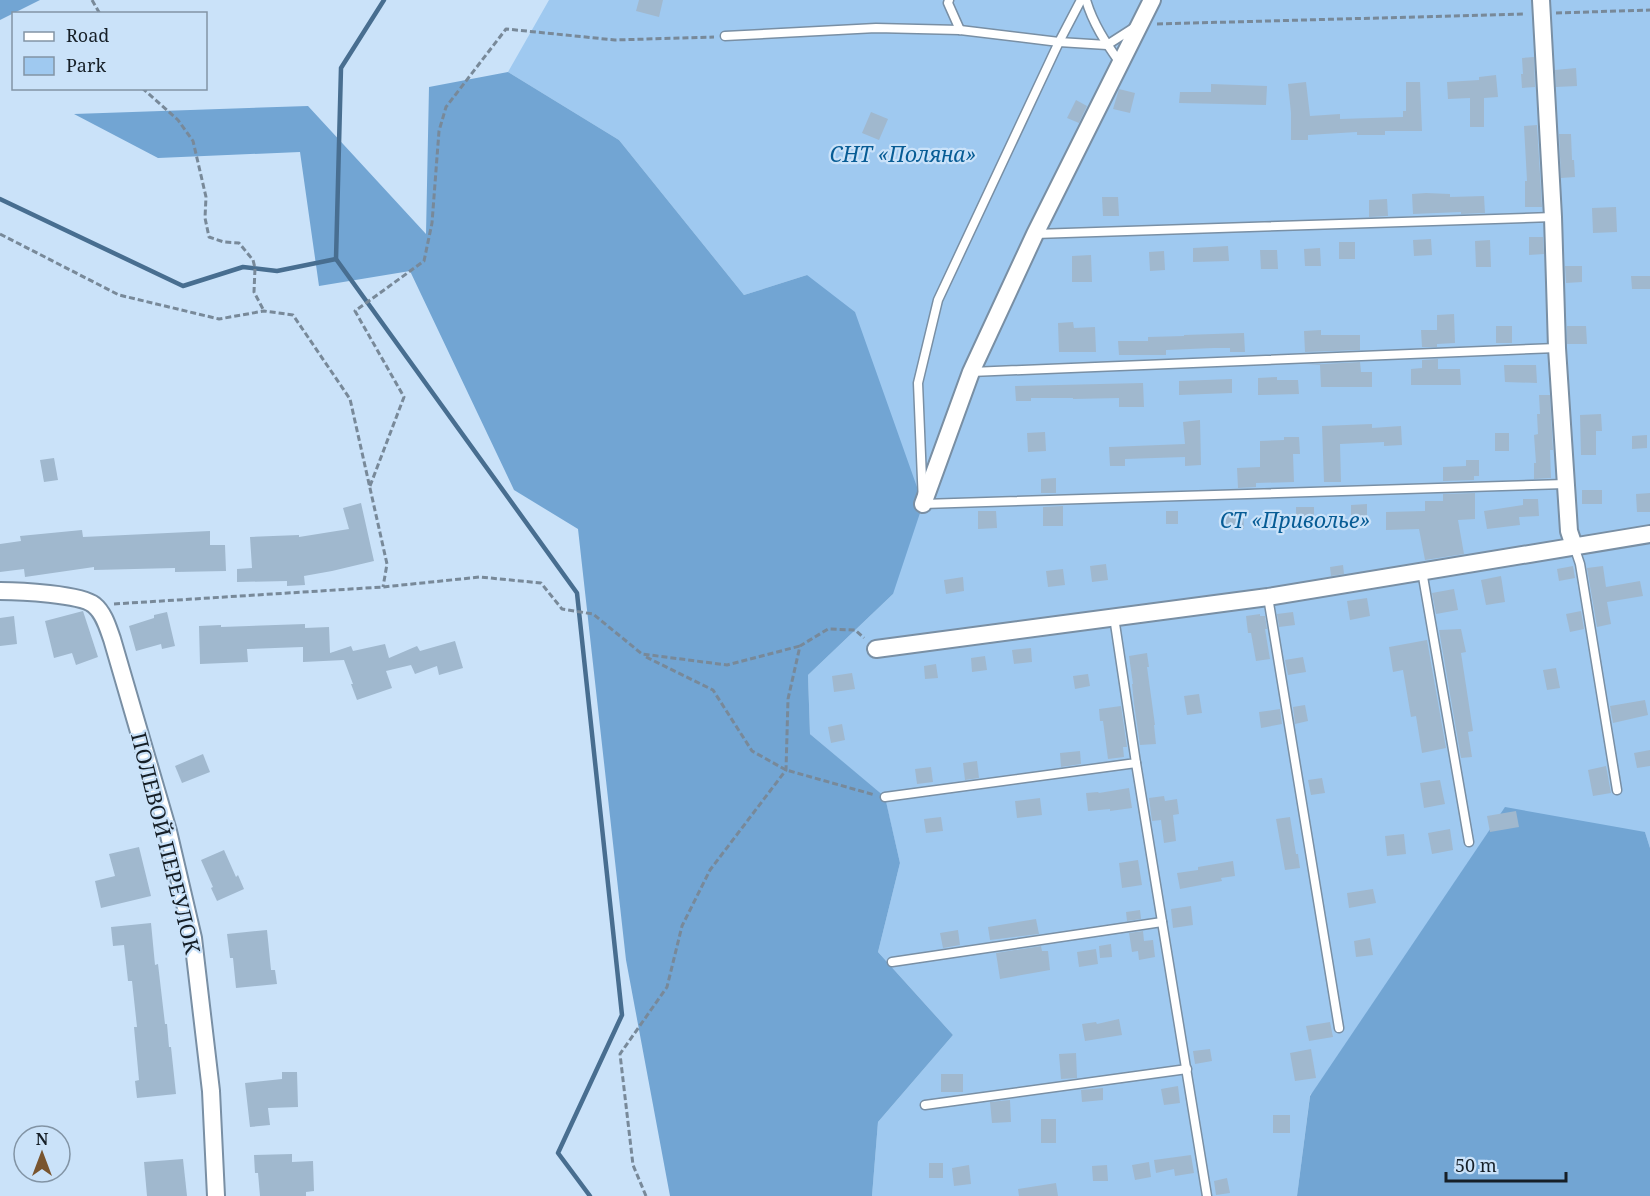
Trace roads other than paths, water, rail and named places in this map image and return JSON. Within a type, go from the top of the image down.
[{"type":"street","points":[[923,504],[971,372],[1035,234],[1152,0]]},
{"type":"street","points":[[1542,7],[1565,484],[1569,531],[1575,546]]},
{"type":"street","points":[[876,649],[1268,597],[1650,534]]},
{"type":"street","name":"ПОЛЕВОЙ ПЕРЕУЛОК","points":[[0,591],[23,591],[77,599],[94,605],[105,621],[112,639],[168,831],[193,938],[211,1091],[216,1196]]},
{"type":"lane","points":[[949,0],[948,3],[960,30]]},
{"type":"lane","points":[[1081,0],[938,300],[918,383],[923,504],[1565,484]]},
{"type":"lane","points":[[1086,0],[1091,16],[1120,64]]},
{"type":"lane","points":[[725,36],[876,28],[960,30],[1059,42],[1107,45],[1139,25]]},
{"type":"lane","points":[[1035,234],[1553,217]]},
{"type":"lane","points":[[971,372],[1557,348]]},
{"type":"lane","points":[[1575,546],[1582,575],[1617,790]]},
{"type":"lane","points":[[1422,571],[1469,842]]},
{"type":"lane","points":[[1268,597],[1339,1028]]},
{"type":"lane","points":[[1114,617],[1207,1196]]},
{"type":"lane","points":[[885,797],[1136,763]]},
{"type":"lane","points":[[892,962],[1162,922]]},
{"type":"lane","points":[[925,1105],[1187,1069]]},
{"type":"waterway","points":[[384,0],[341,68],[336,259],[577,593],[622,1015],[558,1153],[590,1196]]},
{"type":"waterway","points":[[0,199],[183,286],[243,267],[277,271],[336,259]]},
{"type":"park label","name":"СНТ «Поляна»","points":[[903,154]]},
{"type":"park label","name":"СТ «Приволье»","points":[[1295,520]]}]
